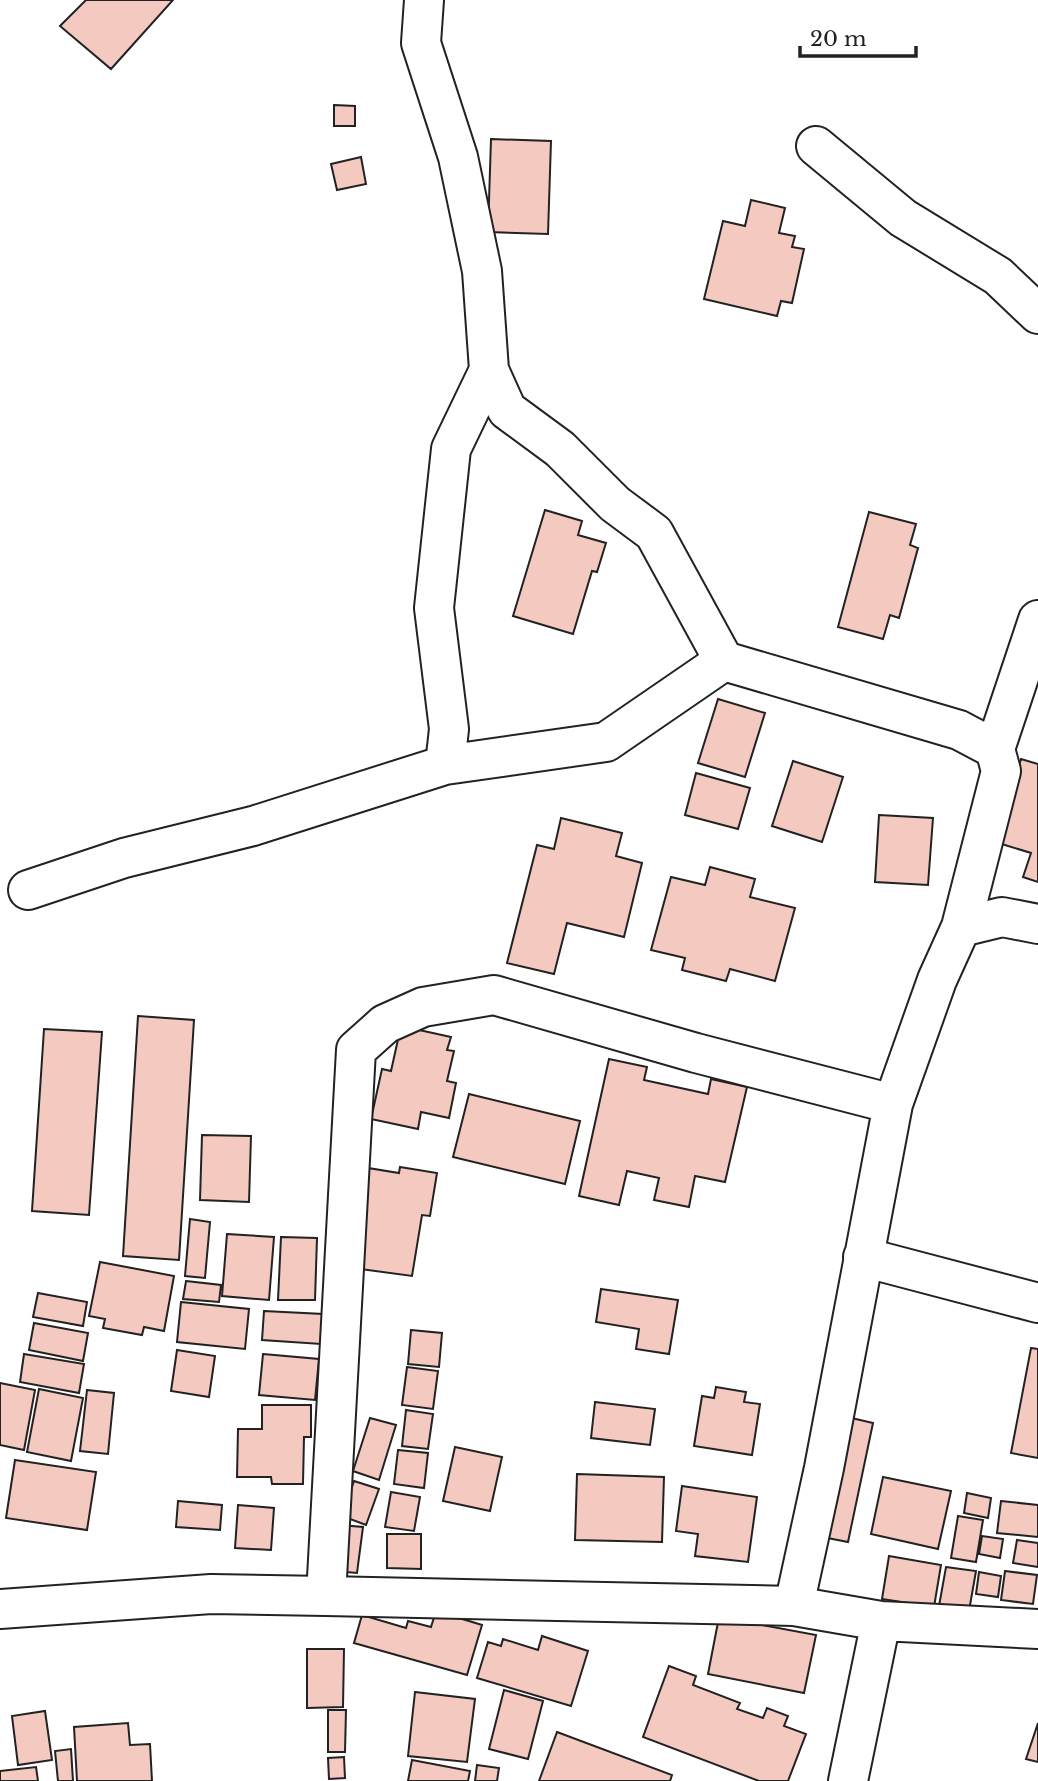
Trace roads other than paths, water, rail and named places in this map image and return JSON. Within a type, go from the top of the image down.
[{"type":"street","points":[[424,0],[421,43],[458,157],[482,271],[489,370],[508,410],[560,449],[615,505],[654,533],[724,661],[959,730],[995,750]]},
{"type":"street","points":[[816,146],[903,218],[998,276],[1038,314]]},
{"type":"street","points":[[444,765],[449,729],[434,608],[451,449],[489,370]]},
{"type":"street","points":[[794,1606],[824,1468],[893,1104],[937,980],[961,927],[1001,771],[995,750],[1038,620]]},
{"type":"street","points":[[29,890],[124,858],[253,826],[444,765],[606,742],[724,661]]},
{"type":"street","points":[[961,927],[1002,917],[1038,924]]},
{"type":"street","points":[[326,1596],[356,1050],[385,1024],[423,1007],[494,995],[696,1053],[893,1104]]},
{"type":"street","points":[[863,1257],[1038,1303]]},
{"type":"street","points":[[0,1609],[211,1594],[326,1596],[794,1606],[881,1621],[1038,1629]]},
{"type":"street","points":[[848,1781],[881,1621]]}]
